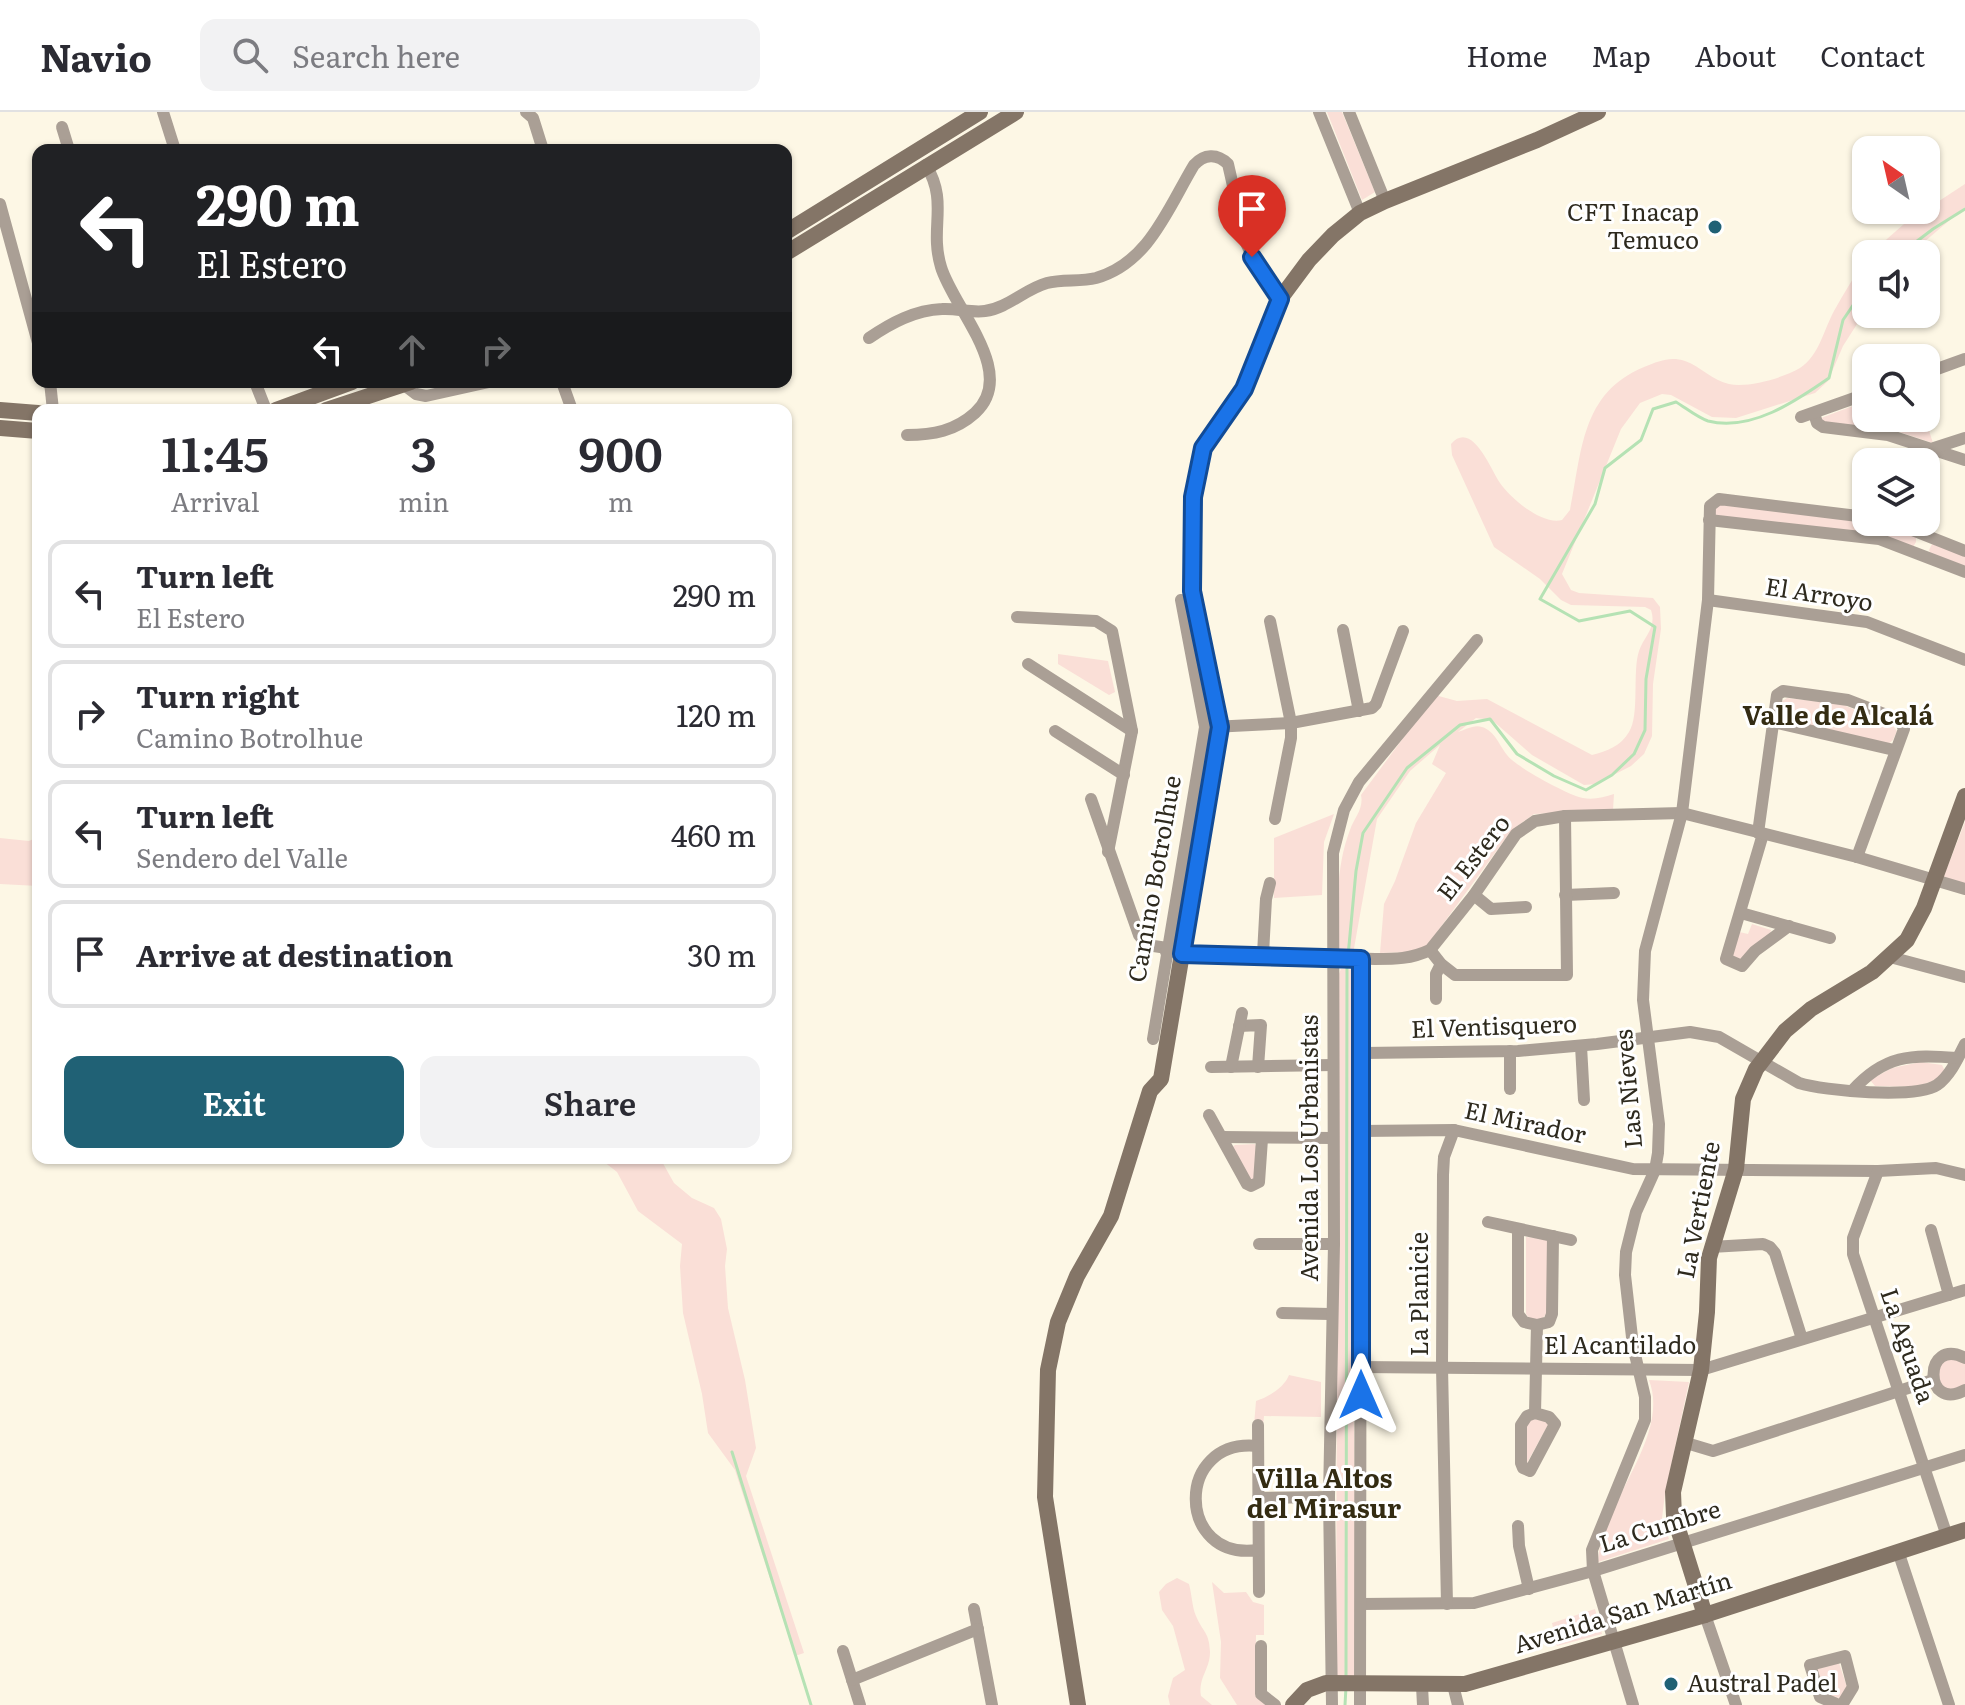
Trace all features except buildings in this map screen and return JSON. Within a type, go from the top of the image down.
[{"type":"street","points":[[163,112],[173,144]]},
{"type":"street","points":[[526,112],[533,118],[541,144]]},
{"type":"street","points":[[792,228],[980,112]]},
{"type":"street","points":[[792,249],[1016,112]]},
{"type":"street","points":[[1319,112],[1360,213]]},
{"type":"street","points":[[1349,112],[1385,201]]},
{"type":"street","name":"Camino Botrolhue","points":[[1153,1039],[1212,727],[1192,591],[1193,497],[1203,448],[1244,389],[1280,299],[1309,260],[1333,235],[1360,213],[1385,201],[1598,112]]},
{"type":"street","points":[[62,127],[67,144]]},
{"type":"street","points":[[869,338],[915,313],[941,309],[992,310],[1043,284],[1090,279],[1118,269],[1153,238],[1194,165],[1202,158],[1212,156],[1228,164],[1246,243],[1259,270],[1280,299]]},
{"type":"street","points":[[907,435],[933,434],[968,419],[987,398],[990,384],[981,345],[950,289],[939,260],[936,235],[939,194],[926,165]]},
{"type":"street","points":[[0,204],[32,321]]},
{"type":"street","points":[[1940,368],[1965,359]]},
{"type":"street","points":[[292,404],[336,388]]},
{"type":"street","points":[[344,404],[391,388]]},
{"type":"street","points":[[411,388],[416,394],[426,396],[462,388]]},
{"type":"street","points":[[1852,399],[1808,415],[1823,427],[1852,431]]},
{"type":"street","points":[[0,410],[32,413]]},
{"type":"street","points":[[0,428],[32,431]]},
{"type":"street","points":[[1864,432],[1888,435],[1934,448],[1965,438]]},
{"type":"street","points":[[1940,450],[1965,460]]},
{"type":"street","name":"Las Nieves","points":[[1633,1705],[1593,1571],[1592,1550],[1645,1420],[1645,1397],[1625,1275],[1626,1252],[1636,1212],[1655,1170],[1659,1124],[1643,1000],[1645,951],[1682,813],[1708,600],[1710,506],[1719,499],[1852,515]]},
{"type":"street","points":[[1709,520],[1879,539],[1965,572]]},
{"type":"street","points":[[1919,554],[1927,536],[1965,551]]},
{"type":"street","name":"Camino Botrolhue","points":[[1181,600],[1212,727]]},
{"type":"street","name":"El Arroyo","points":[[1708,600],[1867,622],[1965,660]]},
{"type":"street","points":[[1017,617],[1096,621],[1112,631],[1132,731],[1108,852]]},
{"type":"street","points":[[1270,621],[1291,723],[1291,738],[1275,819]]},
{"type":"street","points":[[1343,630],[1359,711]]},
{"type":"street","points":[[1212,727],[1291,723],[1372,708],[1403,631]]},
{"type":"street","name":"Avenida Los Urbanistas","points":[[1360,1705],[1346,1683],[1329,1497],[1335,957],[1331,867],[1344,810],[1368,770],[1477,640]]},
{"type":"street","points":[[1028,664],[1132,731]]},
{"type":"street","points":[[1789,926],[1755,951],[1742,966],[1726,959],[1741,913],[1760,834],[1779,692],[1848,700],[1903,723],[1904,729],[1857,857]]},
{"type":"street","points":[[1773,722],[1894,750]]},
{"type":"street","points":[[1055,731],[1124,775]]},
{"type":"street","name":"La Vertiente","points":[[1736,1705],[1681,1542],[1674,1516],[1673,1492],[1701,1370],[1711,1247],[1736,1169],[1743,1099],[1762,1060],[1797,1020],[1872,972],[1913,931],[1965,796]]},
{"type":"street","points":[[1091,799],[1143,940],[1171,948],[1358,959],[1404,959],[1430,950],[1455,975],[1567,975],[1565,816]]},
{"type":"street","name":"El Estero","points":[[1430,950],[1525,826],[1535,821],[1565,816],[1682,813],[1857,857],[1965,889]]},
{"type":"street","points":[[1263,954],[1266,899],[1270,883]]},
{"type":"street","points":[[1565,895],[1614,893]]},
{"type":"street","points":[[1474,895],[1491,909],[1526,907]]},
{"type":"street","points":[[1741,913],[1830,938]]},
{"type":"street","name":"Camino Botrolhue","points":[[1078,1705],[1045,1497],[1048,1370],[1058,1322],[1077,1276],[1111,1216],[1150,1091],[1161,1079],[1171,948]]},
{"type":"street","points":[[1890,957],[1965,977]]},
{"type":"street","name":"Avenida Los Urbanistas","points":[[1332,1705],[1346,1683],[1361,1604],[1363,1053],[1358,959]]},
{"type":"street","points":[[1436,999],[1436,974],[1441,964]]},
{"type":"street","points":[[1231,1067],[1241,1020],[1261,1025],[1277,1024]]},
{"type":"street","points":[[1258,1067],[1261,1025]]},
{"type":"street","name":"El Ventisquero","points":[[1363,1053],[1510,1051],[1581,1046],[1690,1032],[1719,1037],[1799,1083],[1852,1091],[1927,1090],[1944,1079],[1965,1044]]},
{"type":"street","points":[[1581,1046],[1584,1100]]},
{"type":"street","points":[[1510,1051],[1510,1089]]},
{"type":"street","points":[[1852,1091],[1866,1075],[1892,1061],[1922,1055],[1957,1058]]},
{"type":"street","points":[[1211,1067],[1333,1065]]},
{"type":"street","points":[[1209,1115],[1247,1184],[1251,1186],[1259,1182],[1262,1139]]},
{"type":"street","name":"El Mirador","points":[[1361,1131],[1454,1130],[1633,1169],[1878,1171],[1936,1168],[1965,1175]]},
{"type":"street","name":"La Planicie","points":[[1447,1604],[1442,1367],[1443,1175],[1444,1157],[1454,1130]]},
{"type":"street","points":[[1222,1137],[1333,1138]]},
{"type":"street","name":"La Aguada","points":[[1878,1171],[1855,1233],[1852,1250],[1947,1536]]},
{"type":"street","points":[[1488,1222],[1571,1240]]},
{"type":"street","points":[[1518,1229],[1518,1314],[1524,1322],[1537,1325],[1549,1322],[1552,1314],[1553,1236]]},
{"type":"street","points":[[1931,1230],[1949,1295]]},
{"type":"street","points":[[1259,1244],[1334,1244]]},
{"type":"street","points":[[1711,1247],[1763,1244],[1770,1247],[1775,1253],[1802,1339]]},
{"type":"street","name":"El Acantilado","points":[[1360,1367],[1701,1370],[1965,1290]]},
{"type":"street","points":[[1282,1313],[1330,1314]]},
{"type":"street","points":[[1535,1413],[1537,1325]]},
{"type":"street","points":[[1965,1358],[1957,1354],[1943,1356],[1934,1366],[1933,1380],[1941,1391],[1948,1394],[1965,1390]]},
{"type":"street","points":[[1683,1442],[1713,1451],[1933,1380]]},
{"type":"street","points":[[1258,1425],[1259,1592]]},
{"type":"street","points":[[1258,1446],[1232,1448],[1210,1461],[1200,1475],[1195,1500],[1201,1524],[1218,1542],[1242,1551],[1258,1550]]},
{"type":"street","name":"La Cumbre","points":[[1361,1604],[1474,1603],[1593,1571],[1965,1455]]},
{"type":"street","points":[[1258,1498],[1329,1497]]},
{"type":"street","points":[[1518,1526],[1519,1546],[1529,1589]]},
{"type":"street","name":"Avenida San Martín","points":[[1293,1705],[1307,1690],[1346,1683],[1422,1686],[1476,1681],[1705,1615],[1965,1530]]},
{"type":"street","points":[[1898,1551],[1949,1705]]},
{"type":"street","points":[[974,1609],[992,1705]]},
{"type":"street","points":[[852,1680],[978,1629]]},
{"type":"street","points":[[1261,1646],[1261,1694],[1275,1705]]},
{"type":"street","points":[[843,1651],[860,1705]]},
{"type":"street","points":[[1453,1685],[1458,1705]]},
{"type":"street","points":[[1422,1686],[1423,1705]]},
{"type":"shaded area","points":[[1327,112],[1342,112],[1375,192],[1362,200]]},
{"type":"shaded area","points":[[1965,184],[1965,207],[1926,240],[1886,240],[1904,224],[1940,224],[1940,200]]},
{"type":"shaded area","points":[[1852,281],[1852,328],[1854,328],[1828,381],[1815,393],[1736,418],[1712,417],[1671,395],[1662,394],[1640,403],[1621,429],[1562,574],[1571,590],[1579,593],[1653,598],[1660,607],[1652,736],[1644,754],[1631,766],[1596,784],[1584,785],[1532,755],[1492,720],[1476,718],[1458,732],[1476,726],[1486,729],[1512,760],[1555,786],[1583,798],[1614,794],[1613,810],[1534,814],[1512,830],[1426,947],[1413,952],[1380,953],[1384,904],[1416,823],[1446,773],[1432,764],[1440,745],[1410,771],[1377,819],[1353,954],[1340,956],[1337,949],[1340,874],[1345,844],[1361,805],[1361,795],[1435,695],[1457,701],[1487,699],[1592,755],[1618,744],[1626,737],[1632,724],[1637,660],[1651,627],[1651,610],[1645,607],[1571,605],[1494,547],[1452,455],[1451,444],[1459,438],[1473,442],[1500,483],[1519,503],[1545,519],[1562,520],[1570,510],[1588,426],[1596,408],[1623,378],[1669,359],[1685,361],[1729,384],[1746,385],[1775,379],[1807,363]]},
{"type":"shaded area","points":[[1852,406],[1852,428],[1820,421]]},
{"type":"shaded area","points":[[1899,432],[1929,432],[1933,443]]},
{"type":"shaded area","points":[[1717,504],[1852,520],[1852,536],[1914,536],[1916,542],[1913,547],[1716,516],[1713,513]]},
{"type":"shaded area","points":[[1932,544],[1965,556],[1965,568],[1931,555],[1929,550]]},
{"type":"shaded area","points":[[1058,654],[1108,661],[1115,692],[1109,695],[1058,664]]},
{"type":"shaded area","points":[[1787,698],[1841,704],[1892,725],[1897,731],[1887,745],[1785,719],[1780,708],[1781,702]]},
{"type":"shaded area","points":[[1334,814],[1324,842],[1322,895],[1274,898],[1274,838]]},
{"type":"shaded area","points":[[1965,822],[1965,884],[1943,878]]},
{"type":"shaded area","points":[[0,838],[32,840],[32,886],[0,884]]},
{"type":"shaded area","points":[[1752,924],[1771,930],[1770,934],[1741,961],[1732,957],[1739,932],[1748,934]]},
{"type":"shaded area","points":[[1341,969],[1354,970],[1357,975],[1353,1345],[1356,1598],[1354,1679],[1345,1681],[1336,1674],[1338,976]]},
{"type":"shaded area","points":[[1921,1062],[1942,1065],[1945,1071],[1922,1085],[1875,1086],[1870,1080],[1892,1068]]},
{"type":"shaded area","points":[[1255,1144],[1254,1185],[1230,1149],[1235,1145]]},
{"type":"shaded area","points":[[607,1164],[663,1164],[674,1183],[692,1198],[714,1208],[721,1219],[727,1249],[728,1308],[745,1380],[756,1448],[746,1476],[804,1653],[795,1656],[735,1470],[708,1433],[683,1313],[682,1244],[638,1211],[617,1172]]},
{"type":"shaded area","points":[[1526,1237],[1548,1239],[1547,1313],[1541,1320],[1530,1319],[1526,1314]]},
{"type":"shaded area","points":[[1950,1357],[1965,1362],[1965,1385],[1950,1391],[1938,1383],[1940,1362]]},
{"type":"shaded area","points":[[1289,1375],[1321,1382],[1321,1417],[1264,1416],[1263,1426],[1254,1425],[1256,1401],[1275,1391]]},
{"type":"shaded area","points":[[1649,1380],[1689,1382],[1665,1494],[1662,1518],[1669,1539],[1598,1562],[1610,1516],[1651,1424],[1653,1402]]},
{"type":"shaded area","points":[[1531,1419],[1549,1423],[1527,1463],[1527,1422]]},
{"type":"shaded area","points":[[1177,1578],[1189,1584],[1195,1612],[1208,1640],[1210,1652],[1201,1696],[1212,1705],[1170,1705],[1168,1696],[1173,1678],[1185,1670],[1173,1626],[1162,1610],[1159,1592]]},
{"type":"shaded area","points":[[1212,1582],[1224,1593],[1246,1592],[1253,1602],[1264,1605],[1264,1635],[1256,1635],[1255,1695],[1267,1705],[1237,1705],[1220,1678],[1221,1642]]},
{"type":"shaded area","points":[[1595,1609],[1602,1634],[1557,1646],[1552,1623]]},
{"type":"shaded area","points":[[1839,1663],[1847,1687],[1840,1698],[1826,1697],[1817,1669]]},
{"type":"waterway","points":[[1918,240],[1965,209]]},
{"type":"waterway","points":[[1348,956],[1363,833],[1407,768],[1460,725],[1490,719],[1517,754],[1586,790],[1612,775],[1634,754],[1645,730],[1646,679],[1655,627],[1630,611],[1579,621],[1540,599],[1595,504],[1605,468],[1641,440],[1653,409],[1676,402],[1704,420],[1724,423],[1756,418],[1788,405],[1829,378],[1843,320],[1852,307]]},
{"type":"waterway","points":[[1346,1676],[1347,963]]},
{"type":"waterway","points":[[732,1452],[811,1705]]},
{"type":"waterway","points":[[1345,1705],[1346,1687]]},
{"type":"place","name":"CFT Inacap Temuco","points":[[1715,227]]},
{"type":"place","name":"Austral Padel","points":[[1671,1684]]},
{"type":"district","name":"Valle de Alcalá","points":[[1838,716]]},
{"type":"district","name":"Villa Altos del Mirasur","points":[[1324,1494]]},
{"type":"route","points":[[1252,257],[1280,299],[1244,389],[1203,448],[1193,497],[1192,591],[1220,727],[1182,954],[1361,959],[1361,1395]]}]
